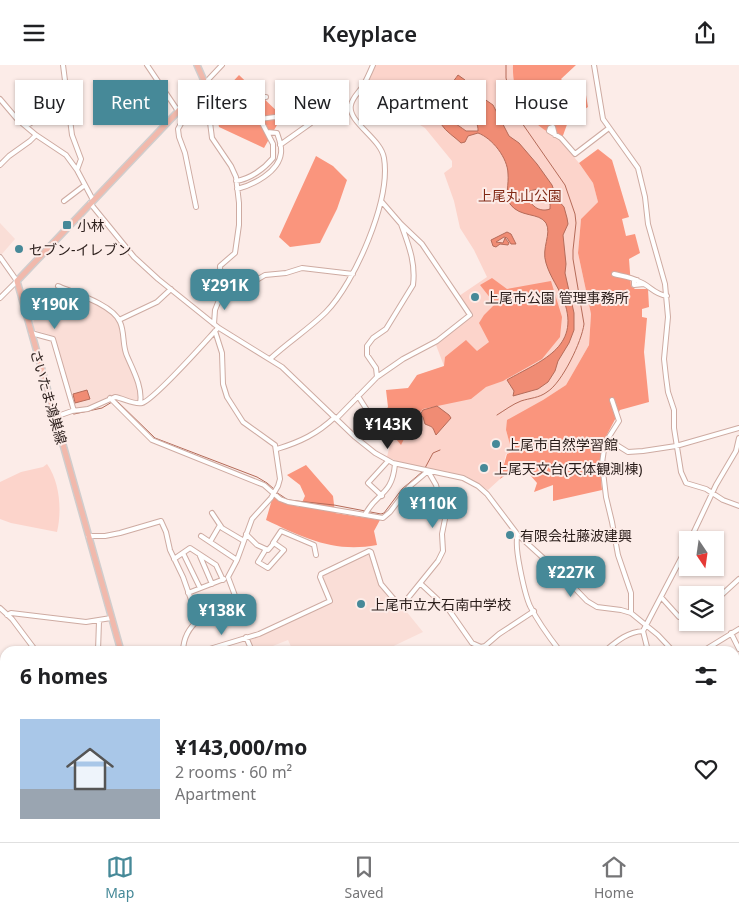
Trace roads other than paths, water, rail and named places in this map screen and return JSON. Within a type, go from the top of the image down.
[{"type":"main road","points":[[197,65],[204,80]]},
{"type":"main road","points":[[17,281],[178,111]]},
{"type":"main road","name":"さいたま鴻巣線","points":[[17,281],[119,646]]},
{"type":"street","points":[[63,65],[65,80]]},
{"type":"street","points":[[147,65],[178,111]]},
{"type":"street","points":[[208,80],[222,65]]},
{"type":"street","points":[[270,359],[325,312],[343,291],[353,274],[382,202],[384,159],[382,151],[355,119],[351,110],[352,102],[373,65]]},
{"type":"street","points":[[594,65],[603,119],[638,168],[645,197],[648,224],[667,295],[668,328],[664,359],[668,392],[674,410],[676,446],[681,472],[686,483],[714,493],[723,500],[739,505]]},
{"type":"street","points":[[0,99],[17,119],[36,135],[66,155],[77,170],[92,201],[139,262],[214,324],[217,329],[222,353],[223,384],[227,397],[243,422],[269,440],[277,449],[280,479],[273,494],[252,519],[228,577],[188,593]]},
{"type":"street","points":[[265,118],[275,117],[286,119],[302,108],[311,123],[280,145]]},
{"type":"street","points":[[71,125],[72,135],[81,159],[77,170]]},
{"type":"street","points":[[180,125],[179,137],[185,153],[196,207]]},
{"type":"street","points":[[210,125],[214,143],[231,166],[236,181],[239,225],[236,250],[233,256],[220,266],[221,295],[215,310],[214,324]]},
{"type":"street","points":[[236,181],[250,177],[271,160],[274,154],[274,149],[263,125]]},
{"type":"street","points":[[555,135],[575,154],[609,128]]},
{"type":"street","points":[[237,189],[255,183],[273,168],[281,154],[277,133],[267,132]]},
{"type":"street","points":[[0,165],[36,135]]},
{"type":"street","points":[[64,201],[85,185]]},
{"type":"street","points":[[277,449],[310,437],[335,418],[377,377],[403,359],[437,341],[470,315],[422,244],[382,202]]},
{"type":"street","points":[[377,377],[376,368],[367,355],[367,346],[373,338],[386,329],[413,285],[414,265],[401,224]]},
{"type":"street","points":[[0,257],[17,281],[0,298]]},
{"type":"street","points":[[221,295],[249,285],[265,275],[286,273],[302,268],[353,274]]},
{"type":"street","points":[[614,274],[637,280],[656,293],[667,295]]},
{"type":"street","points":[[58,286],[94,301],[111,311],[119,320],[123,330],[125,351],[142,395],[140,403]]},
{"type":"street","points":[[119,320],[157,302],[171,289]]},
{"type":"street","points":[[217,329],[270,359],[291,375],[355,437],[388,461],[463,478],[478,486],[487,494],[518,535],[587,601],[597,607],[631,613],[668,646]]},
{"type":"street","points":[[55,417],[88,409],[110,398],[120,397],[143,403],[164,385],[217,329]]},
{"type":"street","points":[[31,333],[53,339],[74,411]]},
{"type":"street","points":[[358,396],[372,418]]},
{"type":"street","points":[[110,398],[152,440],[254,480],[288,503],[318,508],[331,508],[380,518],[385,517],[409,487],[428,471]]},
{"type":"street","points":[[612,400],[619,421],[604,447],[602,463],[604,489],[618,555],[631,593],[631,613]]},
{"type":"street","points":[[608,439],[628,452],[643,451],[676,446],[739,428]]},
{"type":"street","points":[[695,531],[714,493],[716,485],[736,451],[739,438]]},
{"type":"street","points":[[382,496],[368,483],[388,461]]},
{"type":"street","points":[[366,515],[368,510],[392,483],[395,464]]},
{"type":"street","points":[[221,646],[259,634],[330,601],[320,577],[321,574],[369,551],[371,552],[381,584],[398,604],[404,603],[438,561],[443,547],[444,512],[436,485],[428,471]]},
{"type":"street","points":[[212,513],[222,529],[244,541]]},
{"type":"street","points":[[88,535],[120,533],[160,521],[165,528],[170,551],[195,611],[201,618]]},
{"type":"street","points":[[210,542],[220,525]]},
{"type":"street","points":[[273,543],[284,550],[268,567],[258,562],[281,531],[314,545],[316,555]]},
{"type":"street","points":[[246,534],[257,545],[266,549]]},
{"type":"street","points":[[518,535],[516,544],[518,562],[530,604],[557,646]]},
{"type":"street","points":[[201,536],[237,559]]},
{"type":"street","points":[[174,559],[190,548],[217,566],[223,580]]},
{"type":"street","points":[[183,553],[200,588]]},
{"type":"street","points":[[200,555],[212,583]]},
{"type":"street","points":[[646,646],[643,631],[679,562]]},
{"type":"street","points":[[184,646],[186,634],[201,618],[237,601],[228,577]]},
{"type":"street","points":[[724,593],[739,579]]},
{"type":"street","points":[[421,583],[449,610],[472,643],[478,646],[485,646],[499,634],[534,611]]},
{"type":"street","points":[[661,597],[679,617]]},
{"type":"street","points":[[0,609],[32,646]]},
{"type":"street","points":[[7,615],[20,614],[86,622],[111,618]]},
{"type":"street","points":[[98,646],[100,621]]},
{"type":"street","points":[[711,646],[739,629]]},
{"type":"street","points":[[611,646],[628,635],[643,631]]},
{"type":"street","points":[[731,633],[738,646]]},
{"type":"street","points":[[246,637],[250,646]]},
{"type":"waterway","points":[[497,415],[518,402],[538,397],[553,387],[570,361],[584,324],[573,259],[575,214],[565,185],[515,113],[506,78],[506,65]]},
{"type":"waterway","points":[[71,413],[102,408],[112,402]]},
{"type":"waterway","points":[[116,402],[155,438],[257,477],[274,489]]},
{"type":"waterway","points":[[425,468],[433,453],[440,450]]},
{"type":"waterway","points":[[276,492],[288,500],[334,505],[381,514],[384,513],[402,489],[422,472]]},
{"type":"place","name":"小林","points":[[67,225]]},
{"type":"place","name":"セブン-イレブン","points":[[19,249]]},
{"type":"place","name":"上尾市公園 管理事務所","points":[[475,297]]},
{"type":"place","name":"上尾市自然学習館","points":[[496,444]]},
{"type":"place","name":"上尾天文台(天体観測棟)","points":[[484,468]]},
{"type":"place","name":"有限会社藤波建興","points":[[510,535]]},
{"type":"place","name":"上尾市立大石南中学校","points":[[361,604]]},
{"type":"park label","name":"上尾丸山公園","points":[[520,195]]}]
